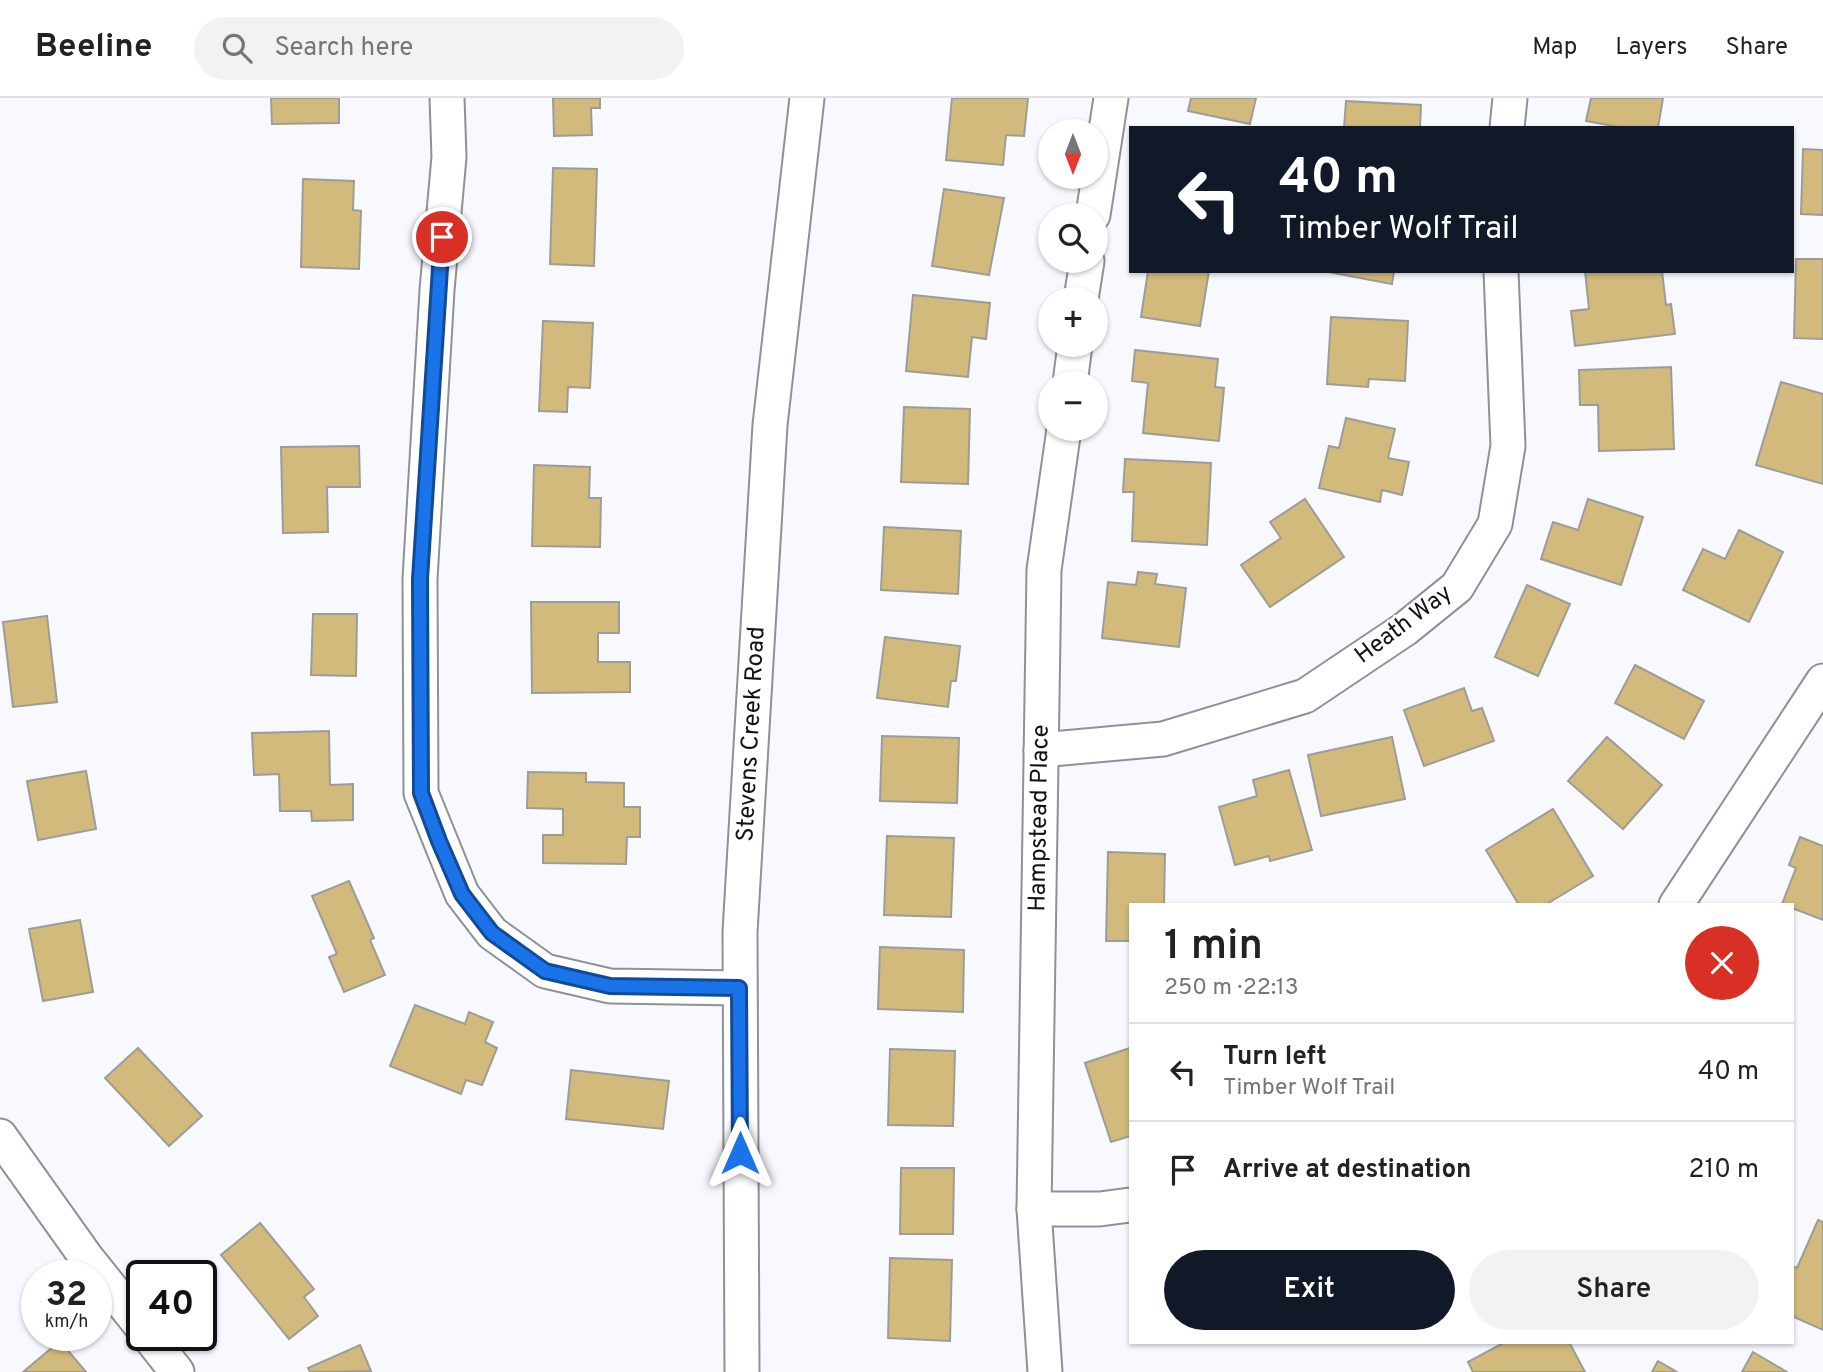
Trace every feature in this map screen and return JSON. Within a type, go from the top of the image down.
[{"type":"street","points":[[447,98],[449,156],[437,290],[420,579],[421,793],[462,894],[492,933],[545,971],[610,986],[739,988]]},
{"type":"street","name":"Stevens Creek Road","points":[[742,1372],[739,988],[741,918],[770,425],[807,98]]},
{"type":"street","points":[[1095,203],[1111,98]]},
{"type":"street","points":[[1507,126],[1510,98]]},
{"type":"street","name":"Heath Way","points":[[1041,750],[1163,739],[1305,696],[1405,629],[1457,587],[1495,524],[1508,446],[1501,273]]},
{"type":"street","name":"Hampstead Place","points":[[1045,1372],[1034,1209],[1044,570],[1062,441]]},
{"type":"street","points":[[1676,903],[1823,681]]},
{"type":"street","points":[[0,1136],[126,1307]]},
{"type":"street","points":[[1034,1209],[1100,1209],[1129,1205]]},
{"type":"street","points":[[161,1351],[177,1372]]},
{"type":"building","points":[[271,98],[339,98],[339,123],[272,124]]},
{"type":"building","points":[[553,98],[600,98],[600,108],[591,108],[592,135],[554,136]]},
{"type":"building","points":[[952,98],[1028,98],[1024,136],[1006,135],[1003,165],[946,160]]},
{"type":"building","points":[[1191,98],[1256,98],[1250,124],[1188,111]]},
{"type":"building","points":[[1591,98],[1663,98],[1658,126],[1613,126],[1586,121]]},
{"type":"building","points":[[1346,101],[1421,105],[1420,126],[1344,126]]},
{"type":"building","points":[[1803,149],[1823,150],[1823,215],[1801,214]]},
{"type":"building","points":[[553,168],[597,169],[594,266],[550,264]]},
{"type":"building","points":[[303,179],[354,181],[353,210],[361,211],[359,269],[301,267]]},
{"type":"building","points":[[944,189],[1004,198],[989,275],[932,266]]},
{"type":"building","points":[[1796,259],[1823,259],[1823,339],[1794,338]]},
{"type":"building","points":[[1148,273],[1209,273],[1200,326],[1141,317]]},
{"type":"building","points":[[1334,273],[1394,273],[1392,284]]},
{"type":"building","points":[[1585,273],[1662,273],[1666,305],[1671,304],[1675,334],[1575,346],[1571,311],[1589,309]]},
{"type":"building","points":[[913,295],[990,303],[986,339],[972,337],[968,377],[906,371]]},
{"type":"building","points":[[1331,317],[1408,321],[1405,381],[1369,379],[1368,387],[1327,384]]},
{"type":"building","points":[[543,321],[593,323],[590,388],[568,387],[567,412],[539,411]]},
{"type":"building","points":[[1135,350],[1218,359],[1215,387],[1224,388],[1219,441],[1143,433],[1148,383],[1132,381]]},
{"type":"building","points":[[1671,367],[1674,449],[1599,451],[1598,405],[1580,405],[1579,370]]},
{"type":"building","points":[[1781,382],[1823,394],[1823,484],[1756,465]]},
{"type":"building","points":[[904,407],[970,409],[968,484],[901,482]]},
{"type":"building","points":[[1346,418],[1395,429],[1388,458],[1409,462],[1402,495],[1382,490],[1380,502],[1319,488],[1329,446],[1339,448]]},
{"type":"building","points":[[359,446],[360,487],[327,487],[328,532],[283,533],[281,447]]},
{"type":"building","points":[[1125,459],[1211,463],[1207,545],[1132,541],[1134,492],[1123,492]]},
{"type":"building","points":[[534,465],[590,467],[589,498],[601,498],[600,547],[532,546]]},
{"type":"building","points":[[1305,499],[1344,557],[1270,607],[1241,565],[1281,538],[1270,522]]},
{"type":"building","points":[[1588,499],[1643,517],[1621,585],[1541,559],[1553,522],[1578,530]]},
{"type":"building","points":[[884,527],[961,531],[958,594],[881,590]]},
{"type":"building","points":[[1739,530],[1783,552],[1749,622],[1683,590],[1703,549],[1725,559]]},
{"type":"building","points":[[1138,572],[1157,574],[1155,584],[1186,588],[1179,647],[1102,638],[1108,582],[1136,585]]},
{"type":"building","points":[[1527,585],[1570,604],[1538,676],[1495,657]]},
{"type":"building","points":[[531,602],[619,602],[619,633],[598,633],[598,662],[630,662],[630,692],[532,693]]},
{"type":"building","points":[[313,614],[357,614],[356,676],[311,675]]},
{"type":"building","points":[[47,616],[57,702],[13,707],[3,622]]},
{"type":"building","points":[[885,637],[960,646],[956,681],[951,681],[948,707],[877,698]]},
{"type":"building","points":[[1635,665],[1704,701],[1684,739],[1615,703]]},
{"type":"building","points":[[1464,688],[1472,711],[1482,708],[1494,741],[1424,766],[1404,710]]},
{"type":"building","points":[[329,731],[330,785],[353,784],[353,820],[312,821],[311,811],[280,811],[279,774],[254,775],[252,733]]},
{"type":"building","points":[[882,736],[959,738],[957,803],[880,801]]},
{"type":"building","points":[[1392,737],[1405,799],[1321,816],[1308,755]]},
{"type":"building","points":[[1607,737],[1662,785],[1623,829],[1568,781]]},
{"type":"building","points":[[1289,770],[1312,850],[1270,861],[1269,856],[1235,865],[1219,807],[1257,796],[1253,780]]},
{"type":"building","points":[[86,771],[96,829],[38,840],[27,781]]},
{"type":"building","points":[[528,772],[586,773],[586,782],[624,783],[624,807],[640,807],[640,837],[627,837],[626,864],[543,863],[543,835],[563,835],[563,809],[527,808]]},
{"type":"building","points":[[1553,809],[1593,876],[1548,903],[1518,903],[1486,850]]},
{"type":"building","points":[[887,836],[954,838],[951,917],[884,915]]},
{"type":"building","points":[[1800,837],[1823,846],[1823,920],[1794,909],[1794,903],[1782,903],[1796,868],[1789,865]]},
{"type":"building","points":[[1108,852],[1165,854],[1164,903],[1129,903],[1129,941],[1106,941]]},
{"type":"building","points":[[349,881],[374,938],[370,940],[385,975],[344,992],[329,957],[337,954],[312,896]]},
{"type":"building","points":[[80,920],[93,992],[43,1001],[29,929]]},
{"type":"building","points":[[880,947],[964,950],[963,1012],[878,1009]]},
{"type":"building","points":[[415,1005],[465,1024],[469,1012],[493,1022],[485,1042],[497,1048],[482,1085],[466,1080],[461,1094],[390,1066]]},
{"type":"building","points":[[138,1048],[202,1116],[169,1146],[105,1078]]},
{"type":"building","points":[[1129,1048],[1129,1136],[1111,1142],[1085,1063]]},
{"type":"building","points":[[890,1049],[955,1051],[953,1126],[888,1125]]},
{"type":"building","points":[[571,1070],[669,1081],[663,1129],[566,1119]]},
{"type":"building","points":[[901,1168],[954,1168],[953,1234],[900,1234]]},
{"type":"building","points":[[1818,1220],[1823,1222],[1823,1330],[1794,1317],[1794,1267],[1797,1268]]},
{"type":"building","points":[[260,1223],[314,1289],[304,1297],[318,1316],[289,1339],[221,1255]]},
{"type":"building","points":[[890,1258],[952,1260],[950,1341],[888,1338]]},
{"type":"building","points":[[1501,1344],[1570,1344],[1585,1372],[1473,1372],[1468,1362]]},
{"type":"building","points":[[360,1345],[371,1371],[310,1372],[308,1368]]},
{"type":"building","points":[[48,1351],[68,1351],[86,1372],[23,1372]]},
{"type":"building","points":[[1753,1352],[1787,1372],[1742,1372]]},
{"type":"building","points":[[1658,1361],[1677,1372],[1652,1372]]},
{"type":"route","points":[[442,237],[420,579],[421,793],[462,894],[492,933],[545,971],[610,986],[739,988],[740,1153]]}]
